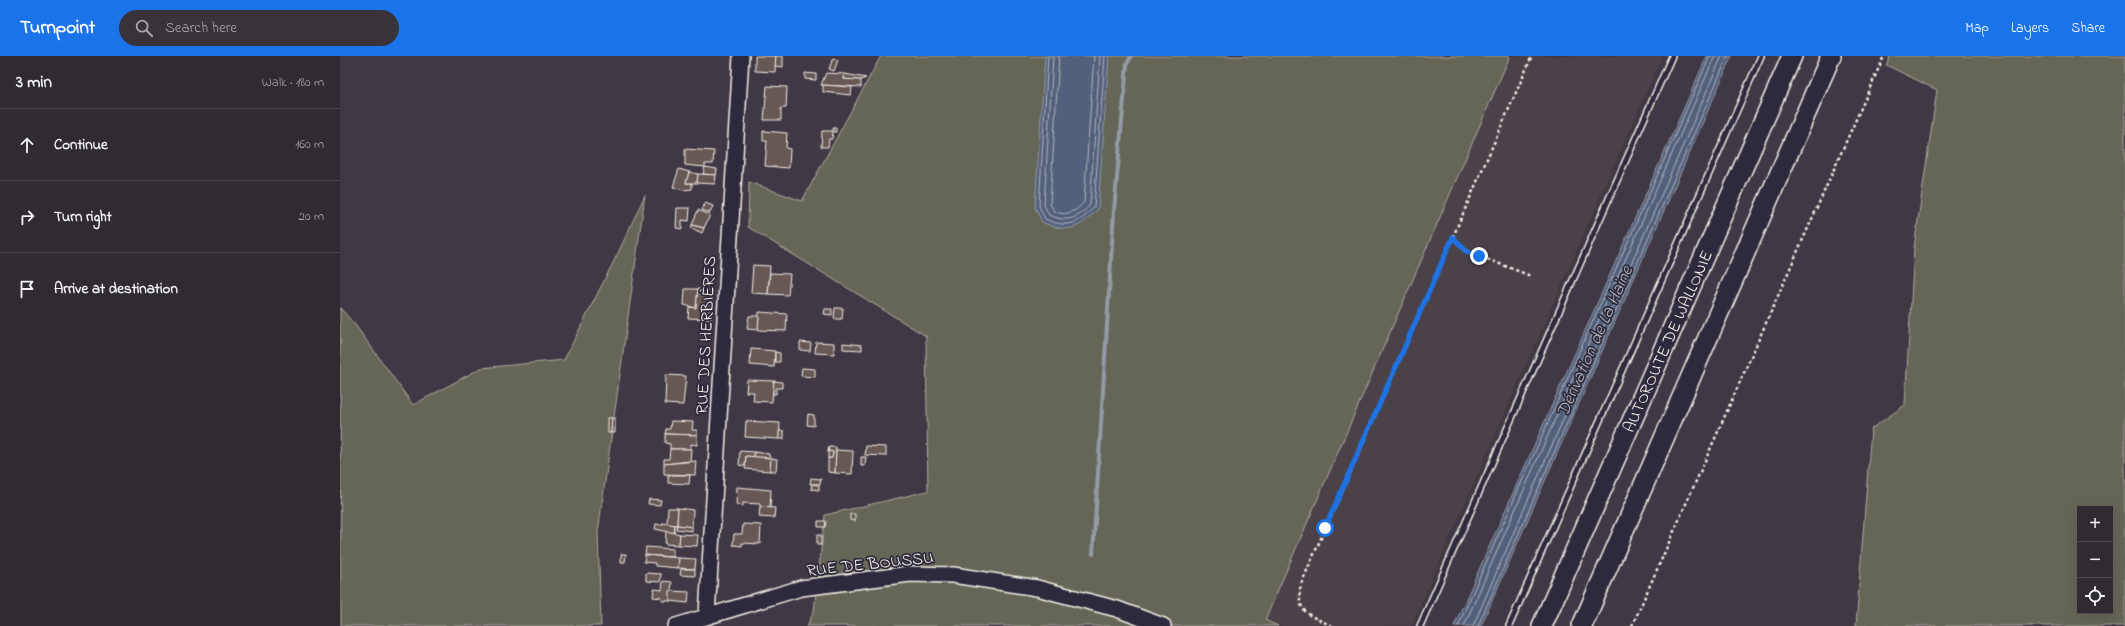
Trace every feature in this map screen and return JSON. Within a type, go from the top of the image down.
[{"type":"highway","name":"AUTOROUTE DE WALLONIE","points":[[1542,626],[1792,56]]},
{"type":"highway","name":"AUTOROUTE DE WALLONIE","points":[[1582,626],[1831,56]]},
{"type":"street","name":"RUE DES HERBIÈRES","points":[[707,616],[741,56]]},
{"type":"street","name":"RUE DE BOUSSU","points":[[676,626],[801,588],[910,574],[953,574],[1037,588],[1117,609],[1162,626]]},
{"type":"lane","points":[[1420,626],[1672,56]]},
{"type":"lane","points":[[1509,626],[1761,56]]},
{"type":"path","points":[[1332,626],[1308,614],[1301,607],[1298,597],[1301,584],[1532,56]]},
{"type":"path","points":[[1632,626],[1884,56]]},
{"type":"path","points":[[1453,237],[1466,251],[1531,276]]},
{"type":"shaded area","points":[[1510,56],[1662,56],[1411,626],[1278,626],[1265,620]]},
{"type":"green space","points":[[881,56],[1510,56],[1265,620],[1278,626],[807,626],[814,611],[825,515],[928,491],[926,336],[748,227],[749,182],[802,201]]},
{"type":"green space","points":[[1890,56],[2125,56],[2125,626],[1856,626],[1871,429],[1905,405],[1914,248],[1937,90],[1886,65]]},
{"type":"green space","points":[[645,195],[598,532],[601,626],[341,626],[340,308],[356,326],[413,405],[481,368],[564,360],[619,251]]},
{"type":"water","points":[[1045,56],[1109,56],[1098,209],[1085,221],[1073,228],[1059,228],[1042,222],[1035,207]]},
{"type":"water","name":"Dérivation de La Haine","points":[[1707,56],[1732,56],[1481,626],[1454,626]]},
{"type":"building","points":[[755,56],[776,56],[775,72],[755,71]]},
{"type":"building","points":[[776,56],[783,56],[783,67],[775,66]]},
{"type":"building","points":[[833,58],[838,60],[834,71],[829,69]]},
{"type":"building","points":[[805,73],[816,74],[816,80],[805,79]]},
{"type":"building","points":[[826,73],[845,74],[844,79],[861,80],[861,87],[821,85]]},
{"type":"building","points":[[845,74],[866,78],[861,80],[844,79]]},
{"type":"building","points":[[823,85],[852,87],[851,95],[823,92]]},
{"type":"building","points":[[767,86],[787,87],[786,108],[781,108],[781,120],[764,120]]},
{"type":"building","points":[[833,128],[836,128],[836,132],[833,132],[832,139],[829,139],[828,147],[821,147],[822,131],[833,131]]},
{"type":"building","points":[[763,131],[787,133],[786,148],[790,149],[789,168],[765,166],[767,141],[763,141]]},
{"type":"building","points":[[685,149],[714,151],[713,164],[705,164],[705,167],[685,165]]},
{"type":"building","points":[[705,167],[717,169],[716,175],[703,174]]},
{"type":"building","points":[[679,169],[689,172],[686,183],[692,183],[692,189],[683,190],[673,187]]},
{"type":"building","points":[[689,172],[698,174],[697,183],[686,183]]},
{"type":"building","points":[[698,174],[716,175],[715,184],[697,183]]},
{"type":"building","points":[[705,203],[713,206],[710,213],[702,210]]},
{"type":"building","points":[[677,208],[690,208],[689,221],[682,220],[682,229],[676,228]]},
{"type":"building","points":[[698,210],[710,215],[704,228],[692,225]]},
{"type":"building","points":[[692,225],[704,228],[702,233],[691,228]]},
{"type":"building","points":[[753,265],[770,266],[768,294],[751,293]]},
{"type":"building","points":[[770,273],[790,274],[788,295],[768,294]]},
{"type":"building","points":[[685,289],[698,289],[696,308],[684,305]]},
{"type":"building","points":[[698,289],[713,291],[711,319],[688,318],[689,307],[696,308]]},
{"type":"building","points":[[835,308],[843,308],[842,319],[834,319]]},
{"type":"building","points":[[825,309],[832,309],[832,315],[824,314]]},
{"type":"building","points":[[759,312],[787,314],[786,331],[758,330]]},
{"type":"building","points":[[749,316],[759,316],[758,330],[747,329]]},
{"type":"building","points":[[800,342],[811,343],[810,351],[800,350]]},
{"type":"building","points":[[816,342],[834,343],[834,354],[815,353]]},
{"type":"building","points":[[843,343],[862,345],[862,350],[843,349]]},
{"type":"building","points":[[751,349],[775,351],[774,367],[750,365]]},
{"type":"building","points":[[775,352],[780,353],[780,362],[775,362]]},
{"type":"building","points":[[802,368],[815,369],[815,377],[801,376]]},
{"type":"building","points":[[666,375],[686,376],[683,405],[665,404]]},
{"type":"building","points":[[747,380],[774,381],[772,402],[753,401],[754,392],[746,392]]},
{"type":"building","points":[[774,381],[782,382],[782,388],[776,388],[776,394],[773,394]]},
{"type":"building","points":[[808,414],[814,415],[814,426],[807,425]]},
{"type":"building","points":[[608,418],[612,418],[611,433],[608,433]]},
{"type":"building","points":[[612,418],[615,418],[615,433],[611,433]]},
{"type":"building","points":[[671,421],[693,422],[692,430],[697,430],[697,435],[665,434],[666,429],[670,429]]},
{"type":"building","points":[[746,421],[780,423],[779,439],[745,437]]},
{"type":"building","points":[[779,431],[784,431],[784,439],[779,439]]},
{"type":"building","points":[[665,434],[697,435],[697,445],[691,444],[691,449],[670,449],[670,444],[665,443]]},
{"type":"building","points":[[866,446],[886,447],[886,456],[865,455]]},
{"type":"building","points":[[829,447],[836,447],[835,473],[828,472],[828,458],[832,458],[833,452],[828,451]]},
{"type":"building","points":[[670,449],[691,449],[690,461],[664,464],[664,459],[669,459]]},
{"type":"building","points":[[836,450],[853,451],[852,474],[835,473]]},
{"type":"building","points":[[740,451],[754,452],[754,457],[746,456],[745,466],[739,465]]},
{"type":"building","points":[[828,451],[833,452],[832,458],[828,458]]},
{"type":"building","points":[[754,452],[769,454],[769,458],[754,457]]},
{"type":"building","points":[[746,456],[771,458],[770,471],[745,469]]},
{"type":"building","points":[[861,457],[866,457],[865,466],[861,466]]},
{"type":"building","points":[[771,458],[777,459],[776,471],[770,471]]},
{"type":"building","points":[[696,461],[695,475],[664,474],[664,464]]},
{"type":"building","points":[[668,475],[690,475],[689,484],[668,483]]},
{"type":"building","points":[[811,478],[821,479],[820,484],[810,484]]},
{"type":"building","points":[[812,484],[819,485],[819,490],[811,489]]},
{"type":"building","points":[[737,487],[771,490],[770,508],[760,507],[760,504],[743,503],[743,506],[736,505]]},
{"type":"building","points":[[649,499],[661,500],[660,505],[648,504]]},
{"type":"building","points":[[760,507],[775,508],[774,518],[759,517]]},
{"type":"building","points":[[668,508],[678,508],[677,525],[667,524]]},
{"type":"building","points":[[678,508],[693,510],[692,527],[677,525]]},
{"type":"building","points":[[850,514],[855,514],[855,521],[850,520]]},
{"type":"building","points":[[818,521],[826,521],[825,527],[818,527]]},
{"type":"building","points":[[662,523],[675,525],[674,533],[655,529],[656,524],[662,525]]},
{"type":"building","points":[[743,524],[761,525],[760,544],[742,543],[742,546],[733,545],[734,534],[742,534]]},
{"type":"building","points":[[677,525],[692,527],[692,531],[676,529]]},
{"type":"building","points":[[666,531],[680,534],[679,545],[665,544]]},
{"type":"building","points":[[680,534],[698,535],[697,546],[679,545]]},
{"type":"building","points":[[817,535],[821,535],[821,545],[817,545]]},
{"type":"building","points":[[646,547],[673,549],[673,557],[645,555]]},
{"type":"building","points":[[621,554],[626,554],[625,562],[621,562]]},
{"type":"building","points":[[645,555],[679,558],[678,568],[655,566],[655,563],[644,562]]},
{"type":"building","points":[[679,558],[696,559],[695,569],[678,568]]},
{"type":"building","points":[[681,569],[695,569],[695,576],[680,575]]},
{"type":"building","points":[[646,573],[661,574],[660,582],[646,581]]},
{"type":"building","points":[[663,581],[672,582],[670,601],[662,601],[662,598],[653,597],[654,589],[662,590]]},
{"type":"building","points":[[670,591],[689,592],[688,603],[670,601]]},
{"type":"waterway","points":[[1093,554],[1114,211],[1127,64],[1131,56]]},
{"type":"route","points":[[1325,528],[1453,237],[1466,251],[1479,256]]}]
